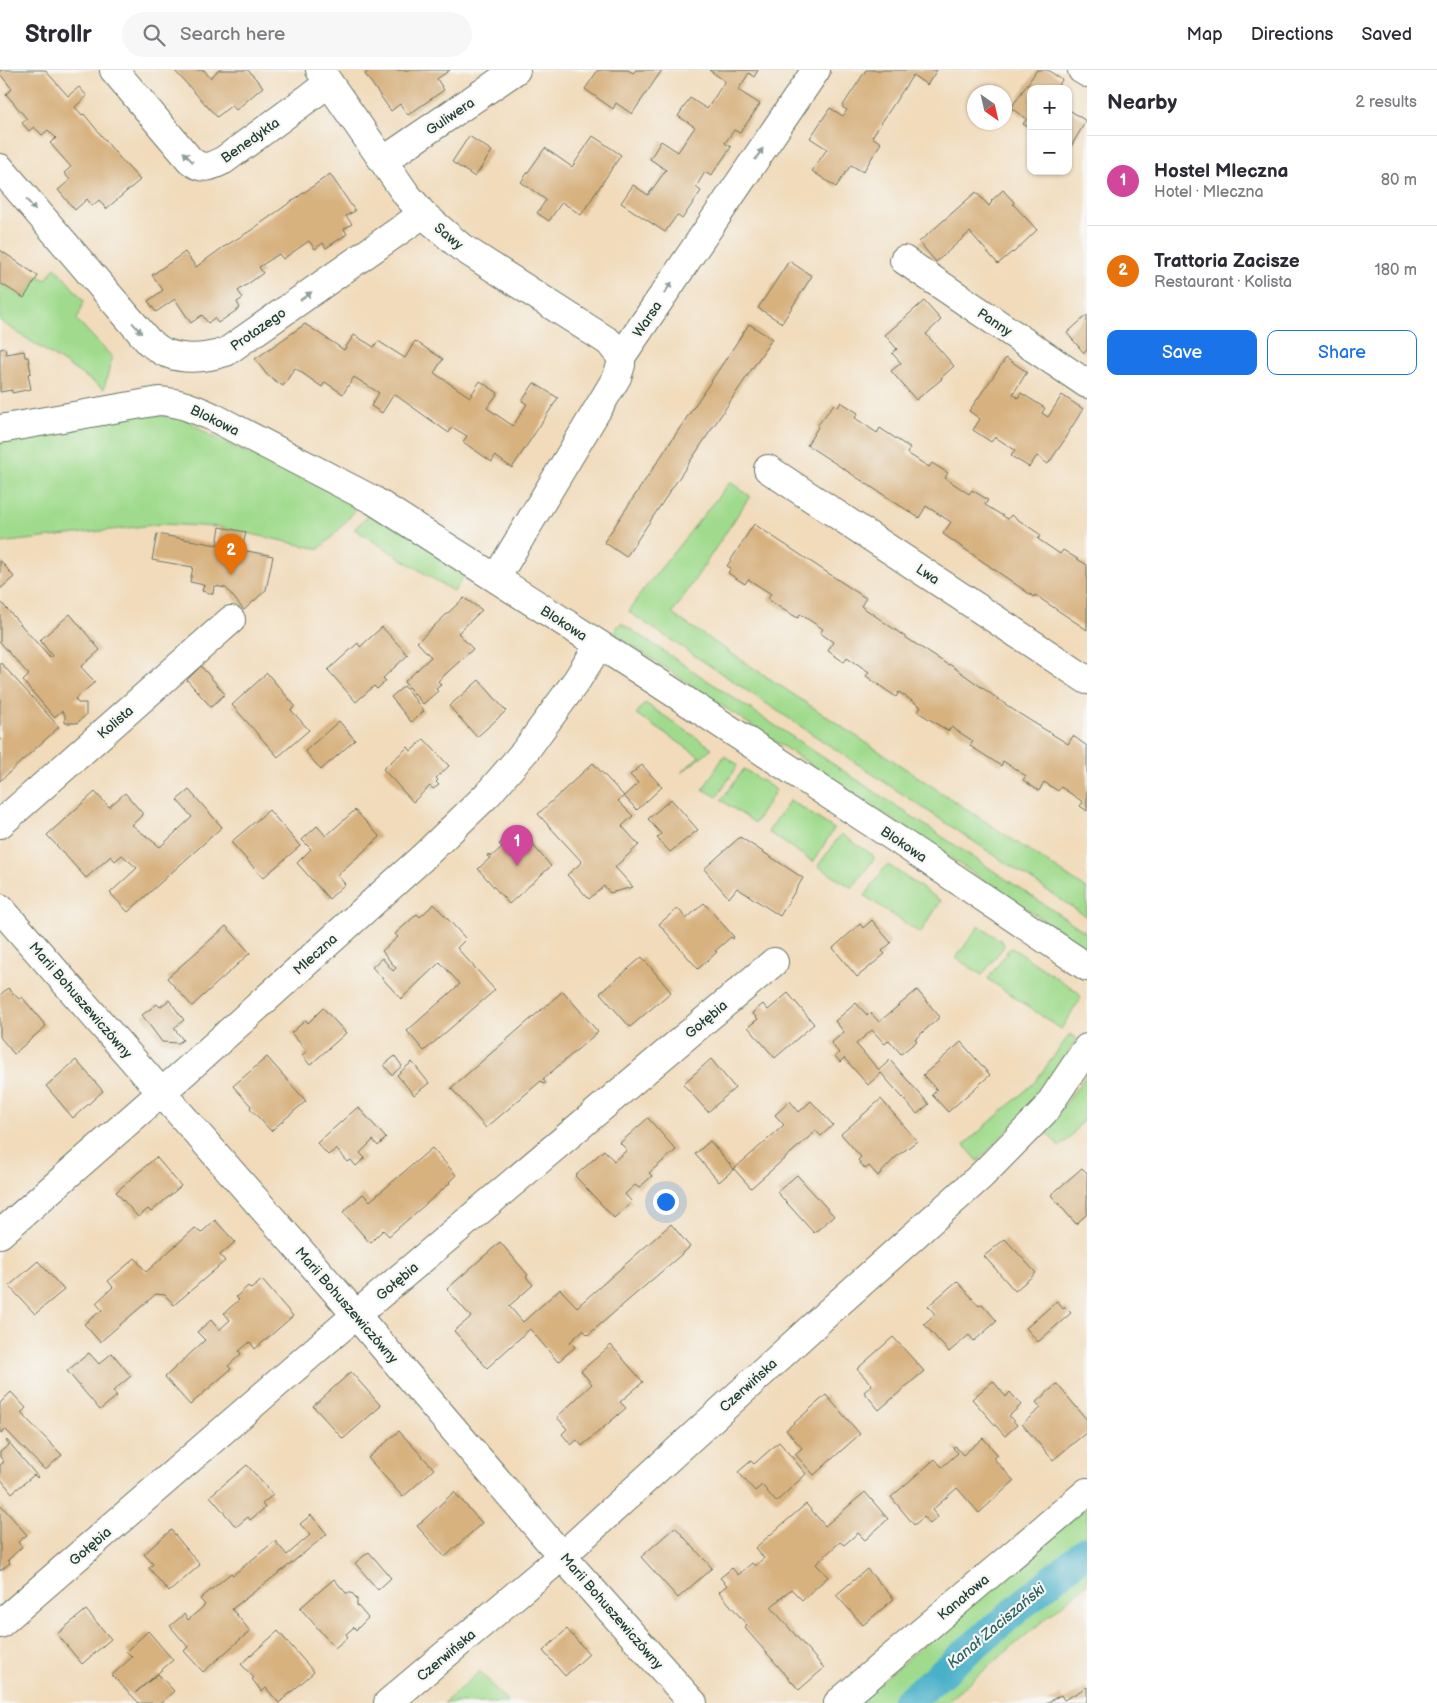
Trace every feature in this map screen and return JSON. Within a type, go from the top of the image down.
[{"type":"street","name":"Benedykta","points":[[114,70],[190,160],[197,166],[209,168],[224,160],[325,77]]},
{"type":"street","name":"Guliwera","points":[[384,161],[516,70]]},
{"type":"street","name":"Warsa","points":[[496,578],[617,377],[621,358],[816,70]]},
{"type":"street","points":[[1082,70],[1087,73]]},
{"type":"street","name":"Sawy","points":[[325,77],[406,194],[423,214],[461,247],[609,342],[621,358]]},
{"type":"street","name":"Protazego","points":[[0,168],[149,342],[165,353],[184,357],[205,358],[226,352],[423,214]]},
{"type":"street","name":"Panny","points":[[904,260],[1087,384]]},
{"type":"street","name":"Blokowa","points":[[0,429],[159,401],[170,401],[186,405],[372,500],[496,578],[865,818],[1087,967]]},
{"type":"street","name":"Lwa","points":[[768,469],[1087,680]]},
{"type":"street","name":"Kolista","points":[[0,824],[231,620]]},
{"type":"street","name":"Mleczna","points":[[0,1234],[162,1092],[422,858],[488,794],[526,750],[577,680],[599,645]]},
{"type":"street","name":"Marii Bohuszewiczówny","points":[[0,908],[356,1315],[562,1556],[693,1703]]},
{"type":"street","name":"Gołębia","points":[[0,1624],[356,1315],[774,962]]},
{"type":"street","name":"Czerwińska","points":[[388,1703],[562,1556],[832,1309],[982,1176],[1044,1112],[1087,1048]]},
{"type":"street","name":"Kanałowa","points":[[838,1703],[1087,1492]]},
{"type":"green space","points":[[55,267],[84,301],[77,320],[112,357],[104,389],[0,321],[0,283],[24,298],[38,276],[46,280]]},
{"type":"green space","points":[[144,413],[182,416],[209,435],[360,505],[319,549],[220,527],[161,524],[0,543],[0,437]]},
{"type":"green space","points":[[730,482],[750,496],[672,614],[1087,889],[1087,917],[629,612],[637,598]]},
{"type":"green space","points":[[374,511],[467,570],[454,592],[354,529]]},
{"type":"green space","points":[[621,623],[1087,933],[1087,949],[616,635],[615,630]]},
{"type":"green space","points":[[645,703],[712,748],[681,773],[699,756],[636,714]]},
{"type":"green space","points":[[724,756],[737,764],[717,797],[703,789]]},
{"type":"green space","points":[[744,769],[776,790],[755,823],[721,800]]},
{"type":"green space","points":[[790,800],[834,829],[813,862],[768,832]]},
{"type":"green space","points":[[841,834],[873,855],[874,859],[852,888],[818,866]]},
{"type":"green space","points":[[888,865],[941,901],[920,933],[865,896]]},
{"type":"green space","points":[[979,926],[1003,942],[1004,946],[982,975],[956,958]]},
{"type":"green space","points":[[1012,948],[1078,992],[1081,998],[1061,1029],[988,979],[1009,949]]},
{"type":"green space","points":[[1070,1034],[1077,1039],[1037,1100],[978,1161],[964,1145],[1034,1083]]},
{"type":"green space","points":[[1087,1074],[1087,1114],[1069,1139],[1059,1147],[1047,1133],[1047,1129]]},
{"type":"green space","points":[[1087,1507],[1087,1584],[945,1703],[856,1703]]},
{"type":"green space","points":[[480,1671],[508,1703],[444,1703]]},
{"type":"building","points":[[0,70],[45,70],[68,96],[79,87],[87,96],[75,107],[82,115],[84,114],[140,180],[106,209],[99,200],[92,206],[87,199],[75,210],[58,190],[70,180],[64,173],[71,167],[50,143],[56,138],[48,130],[42,135],[34,127],[29,131],[22,123],[27,119],[6,94],[12,89],[0,74]]},
{"type":"building","points":[[174,70],[204,70],[210,78],[219,70],[248,70],[263,87],[236,110],[232,105],[217,117]]},
{"type":"building","points":[[370,70],[450,70],[437,79],[444,90],[408,115],[400,104],[391,111],[365,74]]},
{"type":"building","points":[[598,70],[628,70],[633,73],[636,70],[662,70],[632,114],[616,103],[613,109],[585,89]]},
{"type":"building","points":[[709,70],[758,70],[754,77],[749,73],[738,90],[760,104],[740,133],[734,130],[725,143],[731,147],[711,176],[705,172],[696,187],[701,191],[682,219],[677,215],[665,232],[621,203],[633,185],[648,195],[666,170],[650,159],[661,141],[678,152],[695,127],[678,116],[690,98],[707,109],[725,81]]},
{"type":"building","points":[[866,70],[937,70],[927,85],[913,75],[872,137],[881,143],[863,172],[851,165],[836,187],[812,171],[827,149],[810,138],[830,108],[843,116],[847,110],[842,107]]},
{"type":"building","points":[[1037,70],[1048,70],[1062,80],[1059,85],[1027,85],[1027,119],[1012,109],[1012,107]]},
{"type":"building","points":[[1072,112],[1086,121],[1072,145]]},
{"type":"building","points":[[469,136],[492,151],[475,177],[452,162]]},
{"type":"building","points":[[593,136],[621,155],[581,215],[562,202],[549,221],[537,213],[546,200],[521,182],[545,148],[572,167]]},
{"type":"building","points":[[330,174],[355,211],[346,216],[352,224],[344,229],[347,234],[326,248],[323,243],[315,249],[309,241],[283,259],[279,254],[259,267],[263,273],[238,291],[243,298],[237,302],[240,308],[218,323],[214,318],[208,323],[202,315],[191,323],[175,299],[156,312],[148,301],[163,290],[152,275],[185,252],[196,267]]},
{"type":"building","points":[[1003,190],[1037,230],[1013,253],[998,264],[970,232],[936,262],[919,242],[976,192],[989,206],[991,201]]},
{"type":"building","points":[[0,250],[38,276],[24,298],[0,283]]},
{"type":"building","points":[[789,261],[812,276],[782,323],[758,308]]},
{"type":"building","points":[[924,301],[941,320],[926,334],[954,366],[942,379],[916,400],[891,371],[901,363],[892,353],[897,349],[885,335]]},
{"type":"building","points":[[1087,315],[1087,350],[1084,353],[1067,333]]},
{"type":"building","points":[[305,324],[344,350],[354,335],[374,347],[378,341],[405,358],[415,341],[443,359],[434,373],[470,397],[480,381],[498,393],[487,408],[513,426],[527,404],[522,401],[534,383],[558,398],[512,468],[495,456],[492,462],[463,442],[467,436],[452,427],[449,433],[394,394],[382,413],[371,406],[379,393],[354,377],[343,394],[325,382],[322,387],[295,368],[283,386],[267,375],[255,359]]},
{"type":"building","points":[[749,324],[772,339],[626,557],[604,542]]},
{"type":"building","points":[[5,348],[6,354],[24,351],[25,357],[28,357],[31,373],[28,374],[31,389],[12,393],[12,390],[0,392],[0,349]]},
{"type":"building","points":[[1006,358],[1027,372],[1013,394],[1018,398],[1021,393],[1045,408],[1042,413],[1048,417],[1062,395],[1083,409],[1048,464],[1037,456],[1029,467],[1011,456],[1015,450],[995,437],[991,442],[973,430],[980,419],[969,411]]},
{"type":"building","points":[[841,402],[858,413],[855,418],[877,433],[880,428],[910,448],[907,453],[929,467],[932,463],[948,473],[945,478],[969,494],[972,490],[988,500],[985,505],[1008,519],[1011,515],[1041,535],[1038,539],[1060,554],[1063,550],[1087,565],[1087,630],[1035,595],[1034,597],[943,534],[951,522],[926,506],[919,518],[807,445],[817,426],[834,404],[838,407]]},
{"type":"building","points":[[754,524],[866,598],[861,606],[911,641],[949,664],[1015,711],[1068,744],[1073,736],[1087,746],[1087,811],[1080,806],[1083,802],[1061,787],[1058,791],[1044,782],[1039,791],[1023,780],[1026,776],[1003,761],[1001,766],[970,746],[973,741],[951,727],[948,731],[918,712],[921,707],[899,692],[896,697],[866,676],[869,672],[847,657],[844,662],[828,651],[833,642],[820,633],[823,629],[800,614],[798,618],[782,609],[768,599],[771,594],[748,579],[745,584],[728,573],[731,568],[727,566]]},
{"type":"building","points":[[220,527],[246,532],[242,550],[273,556],[266,590],[244,610],[226,588],[214,586],[213,594],[202,591],[204,585],[190,582],[193,567],[152,560],[157,534],[217,545]]},
{"type":"building","points":[[0,560],[14,577],[0,589]]},
{"type":"building","points":[[464,598],[482,610],[458,633],[473,649],[438,681],[441,685],[436,689],[438,691],[423,704],[404,682],[431,657],[417,642]]},
{"type":"building","points":[[0,601],[50,658],[52,656],[40,640],[70,614],[100,650],[81,667],[95,682],[75,699],[78,703],[86,703],[86,715],[77,723],[65,723],[65,715],[62,711],[54,717],[23,681],[29,675],[0,642]]},
{"type":"building","points":[[382,627],[408,655],[383,678],[386,681],[377,689],[374,686],[356,702],[328,670],[358,643],[360,647]]},
{"type":"building","points":[[0,662],[59,727],[0,781]]},
{"type":"building","points":[[201,666],[225,694],[211,707],[187,680]]},
{"type":"building","points":[[267,673],[295,706],[291,710],[309,730],[278,757],[232,705]]},
{"type":"building","points":[[479,680],[506,711],[477,737],[449,706]]},
{"type":"building","points":[[404,686],[424,711],[411,722],[391,697]]},
{"type":"building","points":[[339,721],[355,740],[321,770],[305,751]]},
{"type":"building","points":[[424,739],[449,766],[436,778],[438,780],[436,782],[439,785],[433,789],[430,786],[413,802],[383,769],[408,747],[411,751]]},
{"type":"building","points":[[593,763],[624,796],[618,801],[633,816],[622,826],[639,845],[615,867],[633,887],[610,893],[604,886],[589,899],[567,875],[582,862],[538,814]]},
{"type":"building","points":[[642,765],[662,787],[637,810],[624,796],[638,783],[630,775]]},
{"type":"building","points":[[189,790],[222,827],[128,912],[110,893],[137,868],[122,855],[115,861],[111,856],[86,878],[47,835],[95,792],[109,807],[125,793],[143,814],[132,825],[160,847],[192,817],[177,800]]},
{"type":"building","points":[[671,799],[698,830],[670,852],[657,838],[661,834],[648,819]]},
{"type":"building","points":[[269,810],[300,846],[263,878],[231,842]]},
{"type":"building","points":[[355,810],[380,837],[337,875],[345,884],[329,899],[297,863],[311,849],[302,840],[317,826],[326,836]]},
{"type":"building","points":[[518,828],[551,866],[509,904],[478,869],[490,858],[487,856],[488,854],[491,857],[502,847],[499,844]]},
{"type":"building","points":[[740,837],[803,878],[780,916],[737,888],[729,898],[704,869]]},
{"type":"building","points":[[704,903],[734,937],[733,939],[731,937],[715,951],[717,952],[698,969],[659,924],[678,908],[686,919]]},
{"type":"building","points":[[434,904],[466,939],[457,948],[495,990],[424,1051],[407,1031],[460,984],[440,962],[401,999],[372,967],[382,958],[393,971],[396,968],[382,951],[398,937],[395,934],[417,914],[420,917]]},
{"type":"building","points":[[872,920],[891,943],[882,951],[885,954],[857,977],[833,948],[860,924],[863,928]]},
{"type":"building","points":[[226,926],[250,953],[192,1006],[167,978]]},
{"type":"building","points":[[642,957],[671,992],[630,1027],[600,993]]},
{"type":"building","points":[[8,988],[19,999],[22,997],[46,1026],[14,1054],[0,1037],[0,995]]},
{"type":"building","points":[[917,990],[940,1017],[915,1039],[917,1041],[901,1054],[889,1040],[885,1044],[872,1030],[856,1044],[879,1070],[890,1060],[929,1104],[917,1114],[881,1073],[868,1085],[844,1058],[840,1062],[835,1056],[839,1053],[831,1043],[844,1032],[835,1021],[856,1003],[867,1015],[870,1012],[879,1022]]},
{"type":"building","points":[[563,991],[598,1032],[543,1079],[546,1083],[544,1084],[541,1081],[486,1128],[451,1088]]},
{"type":"building","points":[[788,993],[814,1024],[775,1058],[748,1027],[758,1019],[752,1013],[763,1004],[768,1010]]},
{"type":"building","points":[[169,1000],[184,1020],[174,1028],[183,1040],[178,1043],[162,1042],[142,1015],[157,1004],[160,1007]]},
{"type":"building","points":[[323,1008],[346,1033],[310,1065],[302,1055],[307,1051],[291,1033],[306,1020],[308,1023]]},
{"type":"building","points":[[961,1042],[990,1075],[948,1112],[932,1095],[937,1090],[923,1075]]},
{"type":"building","points":[[395,1056],[402,1066],[392,1075],[384,1065]]},
{"type":"building","points":[[267,1057],[306,1101],[271,1131],[233,1086]]},
{"type":"building","points":[[711,1059],[735,1088],[708,1112],[683,1084]]},
{"type":"building","points":[[76,1060],[103,1091],[73,1118],[46,1086]]},
{"type":"building","points":[[412,1062],[429,1083],[414,1095],[397,1075]]},
{"type":"building","points":[[881,1099],[917,1141],[896,1157],[878,1176],[869,1166],[865,1169],[858,1160],[861,1157],[841,1134]]},
{"type":"building","points":[[790,1101],[799,1112],[811,1101],[833,1125],[821,1136],[816,1131],[751,1188],[734,1169],[784,1125],[775,1115]]},
{"type":"building","points":[[358,1107],[386,1138],[378,1146],[373,1140],[360,1153],[365,1158],[356,1166],[351,1160],[348,1162],[336,1149],[328,1155],[317,1143]]},
{"type":"building","points":[[648,1118],[676,1150],[649,1173],[652,1176],[639,1188],[635,1185],[625,1194],[632,1202],[614,1218],[575,1176],[604,1150],[614,1161],[627,1150],[620,1143]]},
{"type":"building","points":[[710,1141],[734,1169],[719,1182],[695,1154]]},
{"type":"building","points":[[432,1148],[456,1175],[450,1183],[389,1236],[383,1230],[370,1243],[343,1212],[363,1194],[370,1201]]},
{"type":"building","points":[[156,1157],[181,1186],[151,1212],[148,1209],[138,1217],[116,1192]]},
{"type":"building","points":[[1082,1168],[1087,1173],[1087,1214],[1076,1224],[1051,1195]]},
{"type":"building","points":[[797,1175],[834,1216],[814,1233],[777,1192]]},
{"type":"building","points":[[215,1220],[235,1242],[220,1255],[225,1261],[174,1305],[165,1295],[156,1294],[100,1342],[84,1324],[102,1310],[96,1303],[113,1287],[108,1281],[135,1258],[146,1272],[195,1228],[201,1233]]},
{"type":"building","points":[[671,1224],[690,1247],[588,1335],[583,1330],[570,1342],[575,1347],[558,1362],[530,1329],[487,1368],[454,1331],[471,1317],[447,1289],[500,1242],[528,1275],[526,1277],[533,1285],[509,1306],[523,1322],[560,1289],[577,1307]]},
{"type":"building","points":[[1005,1239],[1036,1273],[1015,1291],[984,1256]]},
{"type":"building","points":[[38,1261],[64,1290],[35,1314],[9,1286]]},
{"type":"building","points":[[262,1280],[293,1316],[255,1349],[250,1342],[239,1351],[241,1354],[228,1366],[231,1369],[190,1405],[165,1377],[205,1340],[197,1332],[211,1320],[219,1330],[230,1320],[224,1313],[239,1300],[236,1297],[248,1286],[251,1289]]},
{"type":"building","points":[[957,1281],[979,1306],[982,1304],[997,1321],[974,1341],[969,1335],[949,1352],[924,1324],[935,1314],[928,1306]]},
{"type":"building","points":[[1057,1301],[1063,1309],[1065,1307],[1071,1313],[1038,1342],[1026,1328]]},
{"type":"building","points":[[893,1337],[924,1371],[879,1410],[864,1392],[872,1385],[857,1369]]},
{"type":"building","points":[[611,1345],[643,1382],[620,1402],[626,1408],[582,1446],[577,1440],[571,1445],[562,1434],[567,1429],[557,1417],[592,1384],[581,1371]]},
{"type":"building","points":[[89,1353],[99,1364],[112,1353],[131,1376],[113,1391],[117,1396],[100,1410],[67,1371]]},
{"type":"building","points":[[351,1372],[381,1406],[343,1439],[313,1406]]},
{"type":"building","points":[[993,1381],[1006,1397],[1010,1392],[1021,1405],[1009,1416],[1017,1425],[1005,1436],[972,1399]]},
{"type":"building","points":[[1057,1384],[1087,1420],[1087,1432],[1053,1460],[1022,1424],[1041,1408],[1036,1402]]},
{"type":"building","points":[[11,1392],[26,1408],[21,1413],[62,1455],[45,1470],[5,1429],[1,1433],[0,1431],[0,1403]]},
{"type":"building","points":[[826,1395],[860,1434],[814,1475],[795,1454],[802,1448],[786,1430]]},
{"type":"building","points":[[399,1431],[434,1469],[403,1497],[368,1458]]},
{"type":"building","points":[[983,1438],[998,1455],[993,1458],[1014,1481],[979,1513],[957,1488],[932,1510],[938,1517],[930,1524],[924,1517],[914,1525],[891,1497],[935,1459],[942,1467],[958,1453],[953,1448],[955,1446],[963,1455]]},
{"type":"building","points":[[7,1440],[38,1477],[34,1475],[12,1493],[0,1478],[0,1465],[4,1462],[0,1457],[0,1452],[9,1445]]},
{"type":"building","points":[[779,1442],[806,1474],[776,1502],[762,1485],[755,1491],[738,1472],[751,1461],[754,1464]]},
{"type":"building","points":[[247,1465],[273,1495],[262,1504],[265,1508],[250,1520],[248,1517],[236,1527],[210,1496]]},
{"type":"building","points":[[454,1492],[482,1523],[445,1557],[417,1526]]},
{"type":"building","points":[[865,1492],[888,1519],[865,1540],[858,1533],[844,1545],[840,1542],[816,1564],[828,1577],[802,1600],[791,1589],[771,1607],[824,1668],[799,1690],[744,1627],[747,1625],[719,1592],[727,1585],[720,1578],[732,1568],[738,1575],[752,1563],[755,1566],[764,1558],[755,1548],[806,1504],[825,1526]]},
{"type":"building","points":[[0,1504],[27,1535],[18,1542],[22,1547],[8,1560],[10,1563],[0,1571]]},
{"type":"building","points":[[311,1515],[327,1534],[232,1609],[250,1631],[203,1672],[184,1651],[188,1647],[170,1626],[184,1614],[188,1620],[205,1605],[200,1599],[231,1573],[233,1575],[275,1541],[287,1555],[310,1535],[300,1524]]},
{"type":"building","points":[[675,1527],[712,1568],[678,1598],[641,1557]]},
{"type":"building","points":[[171,1530],[200,1565],[169,1592],[149,1568],[153,1564],[144,1554]]},
{"type":"building","points":[[369,1552],[391,1578],[378,1590],[355,1563]]},
{"type":"building","points":[[867,1569],[894,1599],[863,1625],[836,1595]]},
{"type":"building","points":[[334,1579],[346,1593],[352,1593],[357,1599],[357,1605],[368,1618],[356,1630],[354,1627],[346,1634],[348,1637],[335,1648],[300,1608]]},
{"type":"building","points":[[86,1610],[111,1639],[82,1664],[57,1634]]},
{"type":"building","points":[[567,1629],[589,1654],[565,1676],[543,1651]]},
{"type":"building","points":[[148,1631],[173,1660],[135,1693],[158,1674],[174,1691],[161,1703],[139,1703],[112,1675],[132,1657],[126,1651]]},
{"type":"building","points":[[278,1631],[314,1672],[279,1703],[266,1688],[262,1692],[252,1679],[254,1678],[241,1664]]},
{"type":"building","points":[[1087,1687],[1087,1703],[1046,1703],[1061,1695],[1064,1700]]},
{"type":"waterway","name":"Kanał Zaciszański","points":[[906,1703],[1087,1550]]},
{"type":"place","name":"Trattoria Zacisze","points":[[231,575]]},
{"type":"place","name":"Hostel Mleczna","points":[[517,866]]}]
